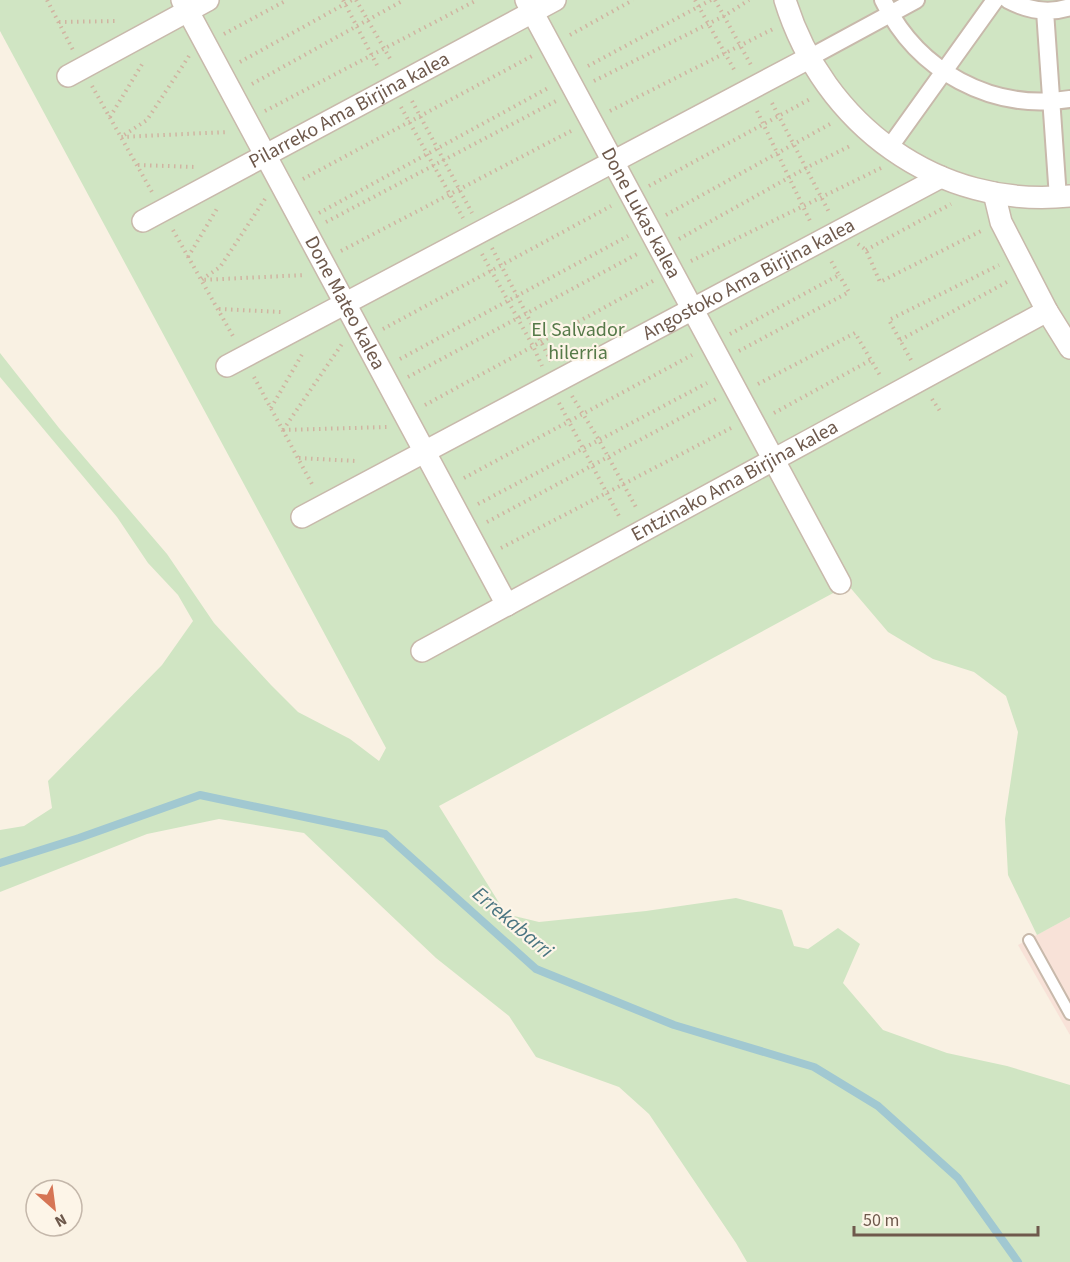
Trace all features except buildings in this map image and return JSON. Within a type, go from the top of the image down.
[{"type":"street","points":[[75,72],[185,5],[208,0]]},
{"type":"street","name":"Pilarreko Ama Birjina kalea","points":[[143,221],[397,85],[529,6],[555,0]]},
{"type":"street","points":[[235,361],[809,58],[886,7],[916,0]]},
{"type":"street","points":[[889,148],[994,0]]},
{"type":"street","points":[[1008,0],[1020,6],[1045,11],[1070,7]]},
{"type":"street","name":"Done Mateo kalea","points":[[185,5],[507,604]]},
{"type":"street","name":"Done Lukas kalea","points":[[529,6],[840,583]]},
{"type":"street","points":[[886,7],[910,43],[922,56],[943,72],[968,86],[994,96],[1022,101],[1051,102],[1070,99]]},
{"type":"street","points":[[788,10],[809,58],[828,89],[849,114],[889,148],[941,177],[986,191],[1026,197],[1064,197],[1051,102],[1045,11]]},
{"type":"street","name":"Angostoko Ama Birjina kalea","points":[[302,517],[941,177]]},
{"type":"street","points":[[986,191],[1047,311],[1070,348]]},
{"type":"street","name":"Entzinako Ama Birjina kalea","points":[[422,651],[1047,311]]},
{"type":"lane","points":[[1029,940],[1070,1014]]},
{"type":"path","points":[[47,0],[75,72],[121,137],[201,280],[235,361],[284,430],[323,506]]},
{"type":"path","points":[[121,137],[147,120],[204,40],[286,0]]},
{"type":"path","points":[[221,72],[345,2],[354,0],[384,47],[410,122],[426,154],[477,234],[501,265],[518,296],[591,466],[606,494],[639,533]]},
{"type":"path","points":[[233,94],[404,0]]},
{"type":"path","points":[[121,137],[250,126],[371,54],[477,0]]},
{"type":"path","points":[[201,280],[220,267],[281,184],[410,122],[633,0]]},
{"type":"path","points":[[304,227],[443,160],[713,0],[761,83],[839,231],[866,250],[879,282],[1000,222]]},
{"type":"path","points":[[304,227],[426,154],[571,84],[724,16],[749,0]]},
{"type":"path","points":[[345,2],[371,54],[397,85],[419,117],[443,160],[458,190],[491,271],[517,319],[555,382],[600,440],[623,484],[639,533]]},
{"type":"path","points":[[201,280],[326,267],[450,194],[740,45],[788,10]]},
{"type":"path","points":[[284,430],[360,331],[491,271],[779,118],[828,89]]},
{"type":"path","points":[[385,378],[507,301],[849,114]]},
{"type":"path","points":[[385,378],[517,319],[641,252],[660,249],[806,168],[872,135]]},
{"type":"path","points":[[866,250],[986,191]]},
{"type":"path","points":[[911,360],[889,320],[1022,263]]},
{"type":"path","points":[[900,340],[1022,263]]},
{"type":"path","points":[[463,524],[583,449],[849,292],[839,275]]},
{"type":"path","points":[[463,524],[591,466],[723,395],[739,395],[855,333],[891,395]]},
{"type":"path","points":[[482,558],[740,424],[754,423],[871,360]]},
{"type":"path","points":[[928,391],[940,411]]},
{"type":"path","points":[[284,430],[411,427]]},
{"type":"path","points":[[299,458],[402,464]]},
{"type":"shaded area","points":[[1070,917],[1070,1035],[1018,945]]},
{"type":"green space","name":"El Salvador hilerria","points":[[0,0],[1070,0],[1070,917],[1037,935],[1008,875],[1005,819],[1018,732],[1006,696],[974,672],[933,659],[888,632],[848,585],[439,806],[506,914],[539,922],[646,911],[736,898],[782,910],[794,946],[808,949],[838,928],[860,944],[843,983],[883,1030],[947,1053],[1007,1066],[1070,1085],[1070,1262],[747,1262],[649,1114],[619,1087],[536,1057],[509,1016],[436,958],[304,833],[219,819],[147,834],[0,892],[0,830],[24,826],[52,808],[48,781],[162,665],[193,621],[178,595],[148,563],[117,517],[0,377],[0,353],[59,428],[167,554],[214,623],[271,685],[298,712],[350,739],[379,761],[386,748],[0,31]]},
{"type":"waterway","name":"Errekabarri","points":[[0,863],[200,795],[385,834],[536,969],[674,1025],[814,1067],[878,1106],[958,1178],[1018,1262]]}]
